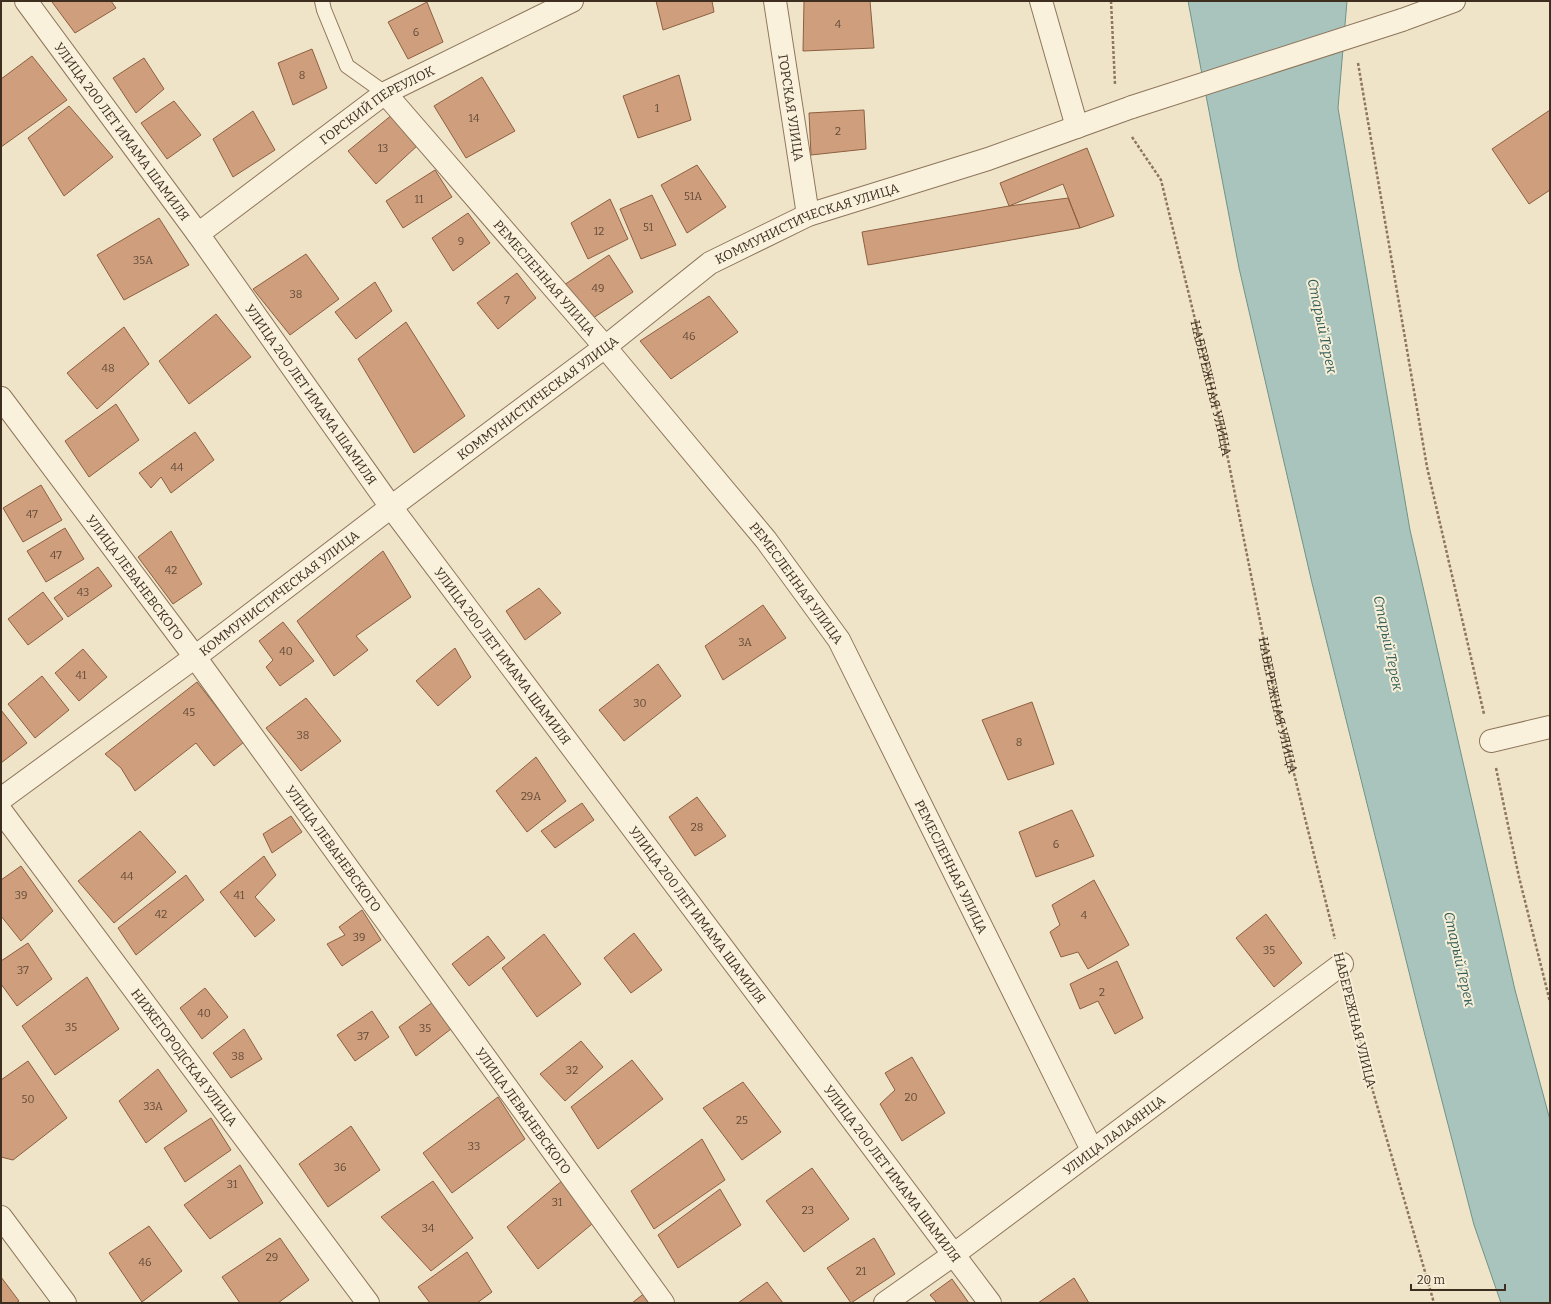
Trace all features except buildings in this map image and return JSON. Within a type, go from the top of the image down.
[{"type":"street","name":"УЛИЦА 200 ЛЕТ ИМАМА ШАМИЛЯ","points":[[26,1],[198,234],[391,507],[990,1303]]},
{"type":"street","name":"ГОРСКИЙ ПЕРЕУЛОК","points":[[198,234],[384,92],[572,1]]},
{"type":"street","name":"ГОРСКАЯ УЛИЦА","points":[[775,1],[808,215]]},
{"type":"street","points":[[1040,1],[1077,127]]},
{"type":"street","name":"КОММУНИСТИЧЕСКАЯ УЛИЦА","points":[[1,799],[195,657],[391,507],[606,348],[710,263],[808,215],[988,159],[1124,110],[1402,20],[1454,1]]},
{"type":"street","name":"РЕМЕСЛЕННАЯ УЛИЦА","points":[[384,92],[606,348],[766,540],[839,640],[1092,1150]]},
{"type":"street","name":"УЛИЦА ЛЕВАНЕВСКОГО","points":[[1,398],[195,657],[662,1303]]},
{"type":"street","points":[[1491,741],[1550,727]]},
{"type":"street","name":"НИЖЕГОРОДСКАЯ УЛИЦА","points":[[1,812],[368,1303]]},
{"type":"street","name":"УЛИЦА ЛАЛАЯНЦА","points":[[885,1303],[953,1255],[1342,964]]},
{"type":"street","points":[[1,1217],[65,1303]]},
{"type":"lane","points":[[322,1],[324,10],[347,66],[384,92]]},
{"type":"path","points":[[1111,1],[1124,110]]},
{"type":"path","points":[[1358,59],[1427,467],[1491,741],[1519,877],[1550,1002]]},
{"type":"path","name":"НАБЕРЕЖНАЯ УЛИЦА","points":[[1124,110],[1161,180],[1223,434],[1276,701],[1368,1074],[1434,1303]]},
{"type":"water","name":"Старый Терек","points":[[1188,1],[1347,1],[1338,108],[1410,530],[1515,990],[1550,1120],[1550,1303],[1501,1303],[1474,1225],[1418,1008],[1312,583],[1239,268]]}]
